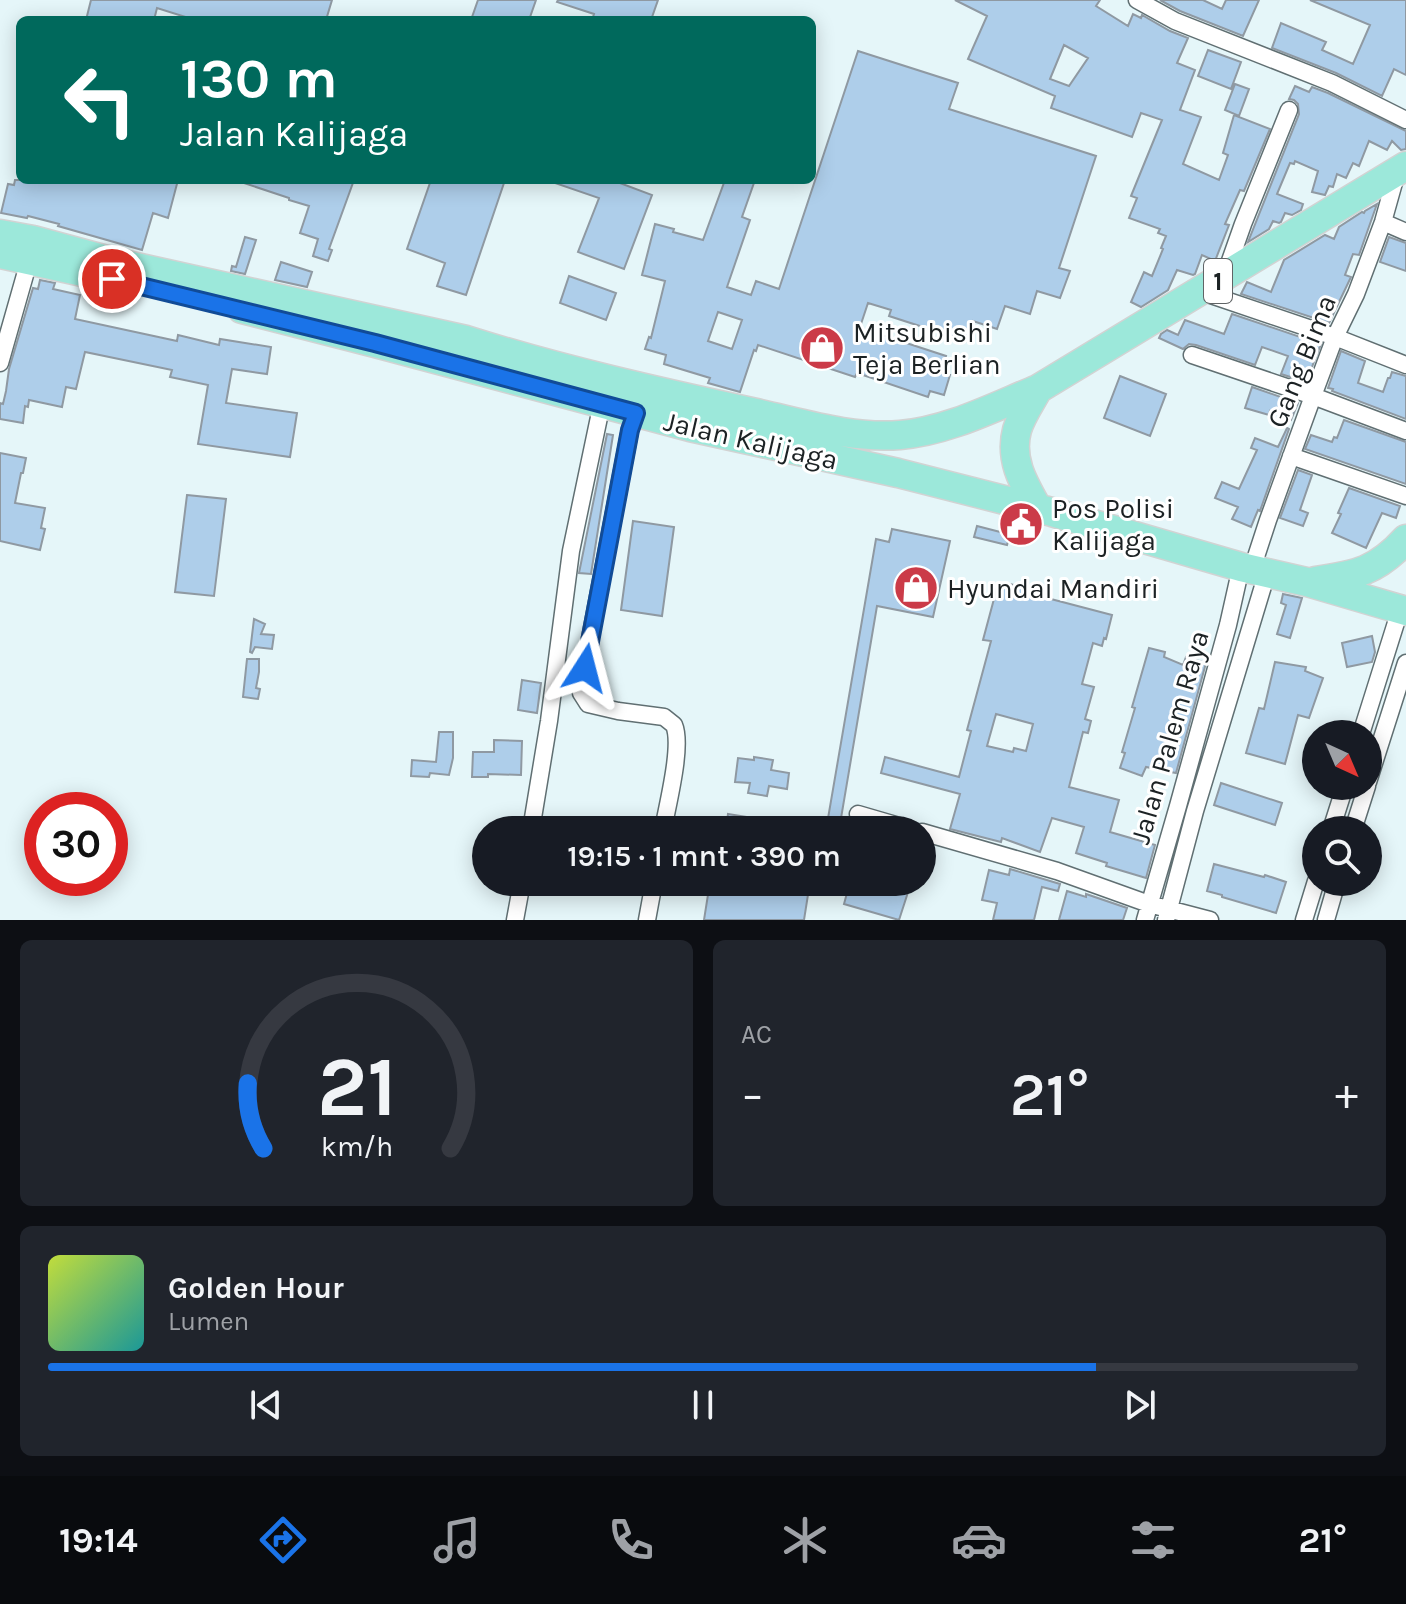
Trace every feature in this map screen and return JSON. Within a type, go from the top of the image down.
[{"type":"highway","name":"1","points":[[1038,389],[1402,169]]},
{"type":"highway","name":"Jalan Kalijaga","points":[[0,234],[466,340],[509,354],[852,434],[900,435],[937,428],[1038,389]]},
{"type":"highway","name":"Jalan Kalijaga","points":[[0,254],[167,291],[375,343],[690,427],[898,473],[1307,582],[1403,611]]},
{"type":"highway","points":[[1038,389],[1017,430],[1016,454],[1019,475],[1038,509]]},
{"type":"highway","points":[[690,427],[694,399]]},
{"type":"highway","points":[[1307,582],[1366,570],[1383,562],[1406,539]]},
{"type":"street","points":[[1137,0],[1175,21],[1332,83],[1406,120]]},
{"type":"street","points":[[1225,277],[1289,110]]},
{"type":"street","name":"Gang Bima","points":[[1253,570],[1313,396],[1402,169]]},
{"type":"street","points":[[1383,222],[1406,232]]},
{"type":"street","points":[[0,363],[29,261]]},
{"type":"street","points":[[1199,291],[1335,337],[1406,365]]},
{"type":"street","points":[[1192,355],[1406,431]]},
{"type":"street","points":[[533,816],[571,551],[602,403]]},
{"type":"street","points":[[636,413],[630,430],[581,693],[588,704],[664,717],[676,728],[674,770],[666,816]]},
{"type":"street","points":[[1291,456],[1406,496]]},
{"type":"street","name":"Jalan Palem Raya","points":[[1147,912],[1228,625],[1253,570]]},
{"type":"street","name":"Jalan Palem Raya","points":[[1168,915],[1253,570]]},
{"type":"street","points":[[1366,720],[1403,611]]},
{"type":"street","points":[[1382,737],[1406,663]]},
{"type":"street","points":[[858,814],[865,816]]},
{"type":"street","points":[[936,836],[1057,871],[1147,912],[1210,920]]},
{"type":"street","points":[[515,920],[519,896]]},
{"type":"street","points":[[647,920],[651,896]]},
{"type":"street","points":[[1304,920],[1311,896]]},
{"type":"street","points":[[1326,920],[1333,896]]},
{"type":"building","points":[[91,0],[332,0],[327,16],[182,16],[157,8],[155,16],[87,16]]},
{"type":"building","points":[[478,0],[536,0],[530,16],[472,16]]},
{"type":"building","points":[[658,0],[652,16],[593,16],[557,2]]},
{"type":"building","points":[[955,0],[1100,0],[1096,6],[1128,26],[1133,14],[1141,18],[1142,15],[1188,38],[1177,63],[1195,70],[1180,110],[1201,117],[1183,164],[1219,180],[1228,155],[1223,153],[1234,115],[1270,129],[1244,191],[1240,190],[1225,224],[1229,225],[1215,261],[1202,255],[1195,274],[1177,270],[1168,290],[1141,307],[1131,302],[1144,272],[1152,276],[1166,236],[1158,233],[1160,229],[1129,218],[1137,198],[1131,196],[1162,120],[1141,113],[1132,137],[1051,108],[1055,96],[968,59],[987,16]],"holes":[[[1064,45],[1088,58],[1069,86],[1050,79]]]},
{"type":"building","points":[[1160,0],[1203,0],[1222,9],[1226,0],[1259,0],[1243,36]]},
{"type":"building","points":[[1310,0],[1406,0],[1406,75],[1394,69],[1382,96],[1336,73],[1272,48],[1281,23],[1326,42],[1322,50],[1353,64],[1370,25]]},
{"type":"building","points":[[1208,50],[1241,62],[1231,89],[1198,76]]},
{"type":"building","points":[[858,51],[958,83],[949,109],[1096,156],[1059,268],[1070,271],[1060,298],[1037,291],[1030,314],[1005,306],[997,329],[973,321],[966,341],[889,316],[891,310],[868,303],[857,336],[880,343],[882,335],[946,356],[941,372],[950,375],[944,395],[930,391],[928,397],[758,345],[740,392],[708,383],[710,378],[664,364],[666,355],[645,349],[651,338],[665,281],[642,275],[655,224],[703,240],[724,184],[754,184],[742,217],[750,220],[727,287],[751,295],[756,281],[779,289]],"holes":[[[718,312],[742,320],[732,349],[708,341]]]},
{"type":"building","points":[[1235,84],[1249,89],[1239,116],[1225,110]]},
{"type":"building","points":[[1295,86],[1309,92],[1312,87],[1328,93],[1406,131],[1406,149],[1401,150],[1392,141],[1387,150],[1369,141],[1359,166],[1353,163],[1346,178],[1337,174],[1333,187],[1329,186],[1325,195],[1312,192],[1318,171],[1295,161],[1294,164],[1290,163],[1277,194],[1303,204],[1301,210],[1292,215],[1285,213],[1281,222],[1273,221],[1269,229],[1248,242],[1299,114],[1298,104],[1289,99]]},
{"type":"building","points":[[15,180],[16,184],[177,184],[168,218],[153,213],[142,250],[59,224],[1,213],[8,184],[14,185]]},
{"type":"building","points":[[247,184],[353,184],[329,249],[332,250],[328,261],[313,256],[318,239],[300,233],[309,206]]},
{"type":"building","points":[[430,184],[504,184],[466,295],[437,286],[445,263],[407,249]]},
{"type":"building","points":[[558,184],[623,184],[652,195],[624,269],[578,252],[599,198]]},
{"type":"building","points":[[1377,204],[1359,255],[1353,254],[1345,275],[1351,277],[1329,323],[1241,294],[1247,282],[1271,292],[1284,260],[1325,235],[1334,239],[1339,227]]},
{"type":"building","points":[[245,237],[256,240],[245,274],[231,271],[232,266],[236,267]]},
{"type":"building","points":[[1389,237],[1406,243],[1406,271],[1380,262]]},
{"type":"building","points":[[281,262],[312,272],[307,287],[275,280]]},
{"type":"building","points":[[569,276],[616,293],[606,320],[560,303]]},
{"type":"building","points":[[40,280],[55,283],[53,289],[80,295],[75,319],[177,341],[178,335],[219,345],[220,339],[271,347],[267,374],[232,369],[226,403],[297,413],[290,457],[198,444],[208,385],[170,377],[172,370],[85,352],[76,389],[66,387],[62,407],[29,400],[23,423],[0,419],[0,403],[3,404],[9,369],[33,288],[38,289]]},
{"type":"building","points":[[1232,314],[1321,344],[1306,382],[1281,374],[1288,356],[1262,347],[1255,365],[1196,345],[1189,344],[1183,349],[1159,338],[1167,330],[1178,335],[1185,320],[1224,334]]},
{"type":"building","points":[[1341,351],[1365,361],[1358,383],[1383,392],[1392,372],[1406,376],[1406,419],[1328,388]]},
{"type":"building","points":[[1120,376],[1166,394],[1150,436],[1104,418]]},
{"type":"building","points":[[1252,387],[1298,403],[1291,420],[1270,411],[1269,415],[1245,408]]},
{"type":"building","points":[[1344,420],[1406,442],[1406,484],[1305,449],[1311,435],[1332,442],[1334,437],[1337,438]]},
{"type":"building","points":[[1287,428],[1260,511],[1251,527],[1232,519],[1238,507],[1215,498],[1222,482],[1239,489],[1257,450],[1251,448],[1255,438],[1278,447]]},
{"type":"building","points":[[607,434],[613,435],[591,574],[579,573]]},
{"type":"building","points":[[0,453],[26,458],[15,503],[45,508],[41,528],[45,529],[40,550],[0,541]]},
{"type":"building","points":[[1298,470],[1312,475],[1300,510],[1308,513],[1303,526],[1280,518]]},
{"type":"building","points":[[1349,488],[1400,506],[1396,518],[1382,513],[1366,548],[1332,533]]},
{"type":"building","points":[[187,495],[226,499],[214,596],[175,592]]},
{"type":"building","points":[[1012,519],[1031,524],[1026,540],[1010,535],[1007,545],[974,537],[977,526],[1008,534]]},
{"type":"building","points":[[633,521],[674,527],[662,616],[621,610]]},
{"type":"building","points":[[892,529],[950,541],[933,617],[877,606],[841,816],[828,816],[876,539],[889,542]]},
{"type":"building","points":[[1006,583],[1029,589],[1028,593],[1112,615],[1102,646],[1093,643],[1082,684],[1094,687],[1085,719],[1091,721],[1088,733],[1083,732],[1069,787],[1119,800],[1110,832],[1155,845],[1146,878],[1076,853],[1084,827],[1052,818],[1040,852],[1002,838],[1001,842],[950,829],[960,794],[881,773],[885,757],[959,777],[971,731],[967,730],[991,641],[983,640],[998,584],[1006,586]],"holes":[[[996,714],[1033,724],[1026,751],[1014,748],[1013,752],[987,746]]]},
{"type":"building","points":[[1283,594],[1302,598],[1290,638],[1277,634],[1286,605],[1281,603]]},
{"type":"building","points":[[254,619],[265,624],[261,634],[274,635],[272,649],[255,647],[250,652]]},
{"type":"building","points":[[1372,636],[1375,652],[1372,662],[1347,667],[1342,643]]},
{"type":"building","points":[[1149,648],[1165,652],[1164,657],[1183,665],[1186,657],[1206,663],[1176,773],[1146,767],[1142,776],[1120,768],[1135,708],[1132,707]]},
{"type":"building","points":[[247,659],[259,659],[258,699],[243,697]]},
{"type":"building","points":[[1275,662],[1306,667],[1305,671],[1323,678],[1309,718],[1298,715],[1285,764],[1246,753],[1259,708],[1264,709]]},
{"type":"building","points":[[522,680],[541,683],[537,713],[518,710]]},
{"type":"building","points":[[439,732],[453,732],[453,758],[449,775],[430,773],[429,777],[411,776],[412,760],[436,762]]},
{"type":"building","points":[[494,740],[522,741],[521,775],[472,777],[473,752],[494,752]]},
{"type":"building","points":[[754,757],[773,760],[771,770],[789,773],[787,789],[769,786],[767,796],[748,793],[750,783],[735,782],[738,758],[754,760]]},
{"type":"building","points":[[1221,783],[1282,803],[1275,825],[1214,805]]},
{"type":"building","points":[[1214,864],[1286,882],[1276,913],[1207,891]]},
{"type":"building","points":[[1010,869],[1060,884],[1058,891],[1042,887],[1034,920],[993,920],[997,903],[982,900],[989,870],[1009,875]]},
{"type":"building","points":[[1067,891],[1127,908],[1123,920],[1059,920]]},
{"type":"building","points":[[708,896],[808,896],[804,920],[704,920]]},
{"type":"building","points":[[846,896],[907,896],[899,920],[844,904]]},
{"type":"place","name":"Mitsubishi Teja Berlian","points":[[822,348]]},
{"type":"place","name":"Pos Polisi Kalijaga","points":[[1021,524]]},
{"type":"place","name":"Hyundai Mandiri","points":[[916,588]]},
{"type":"route","points":[[112,279],[375,343],[636,413],[630,430],[585,668]]}]
